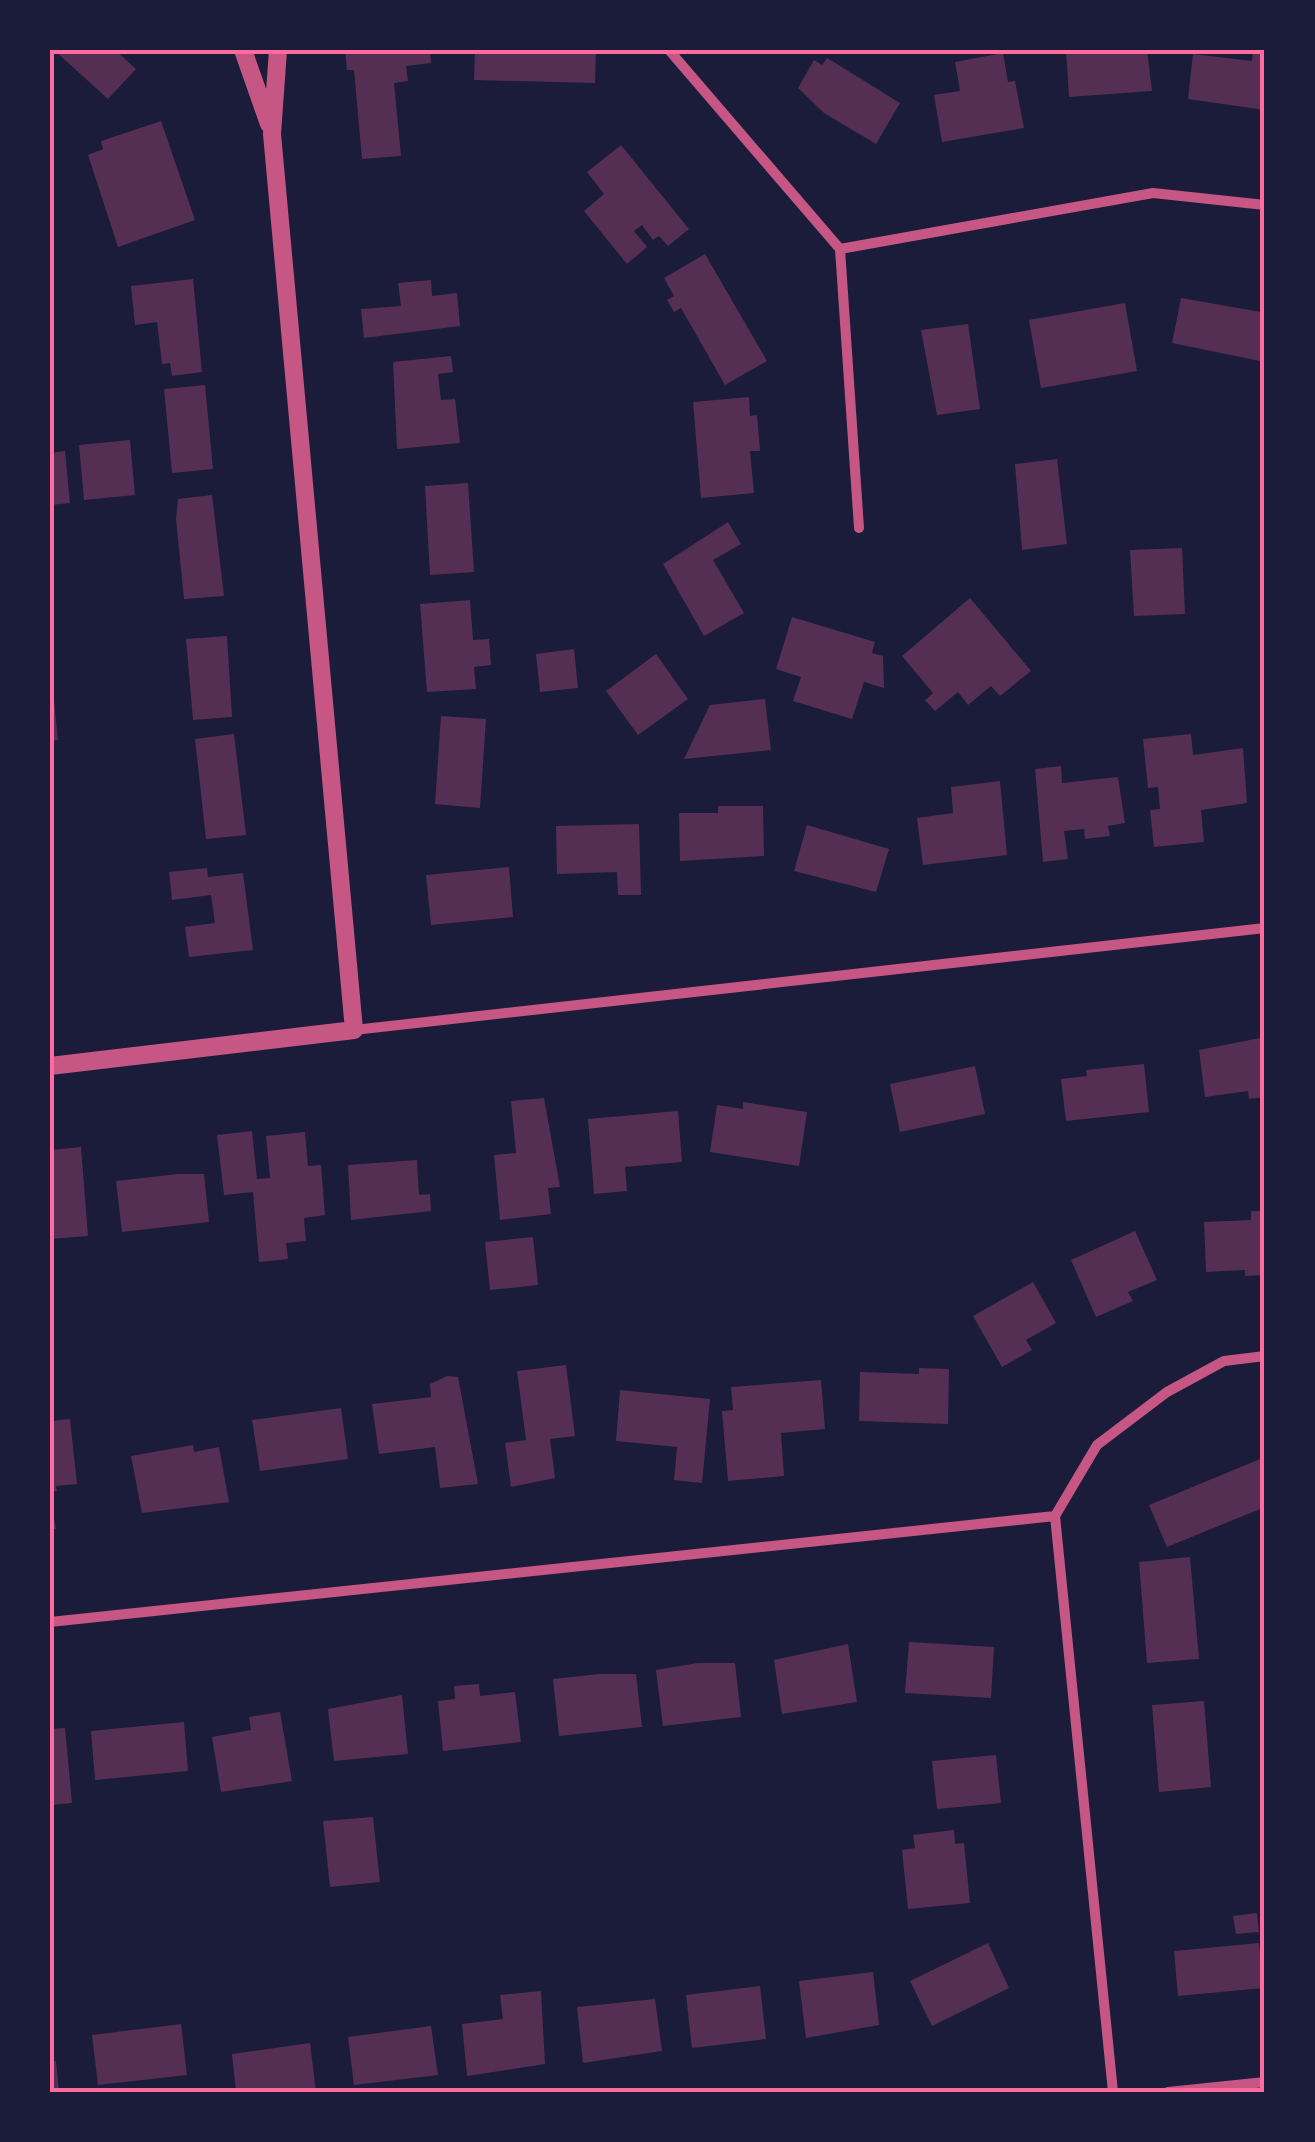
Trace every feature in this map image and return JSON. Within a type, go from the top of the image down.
[{"type":"street","points":[[243,50],[272,134]]},
{"type":"street","points":[[278,50],[272,134],[354,1030]]},
{"type":"street","points":[[668,50],[840,249],[859,528]]},
{"type":"street","points":[[840,249],[1154,192],[1265,205]]},
{"type":"street","points":[[50,1066],[1265,928]]},
{"type":"street","points":[[1113,2092],[1056,1516],[1097,1445],[1166,1392],[1224,1360],[1265,1356]]},
{"type":"street","points":[[50,1622],[1056,1516]]},
{"type":"street","points":[[1168,2092],[1265,2082]]},
{"type":"building","points":[[54,50],[115,50],[136,69],[108,99]]},
{"type":"building","points":[[345,50],[430,50],[431,63],[406,66],[408,81],[394,83],[401,156],[362,159],[354,70],[347,70]]},
{"type":"building","points":[[475,50],[596,50],[595,83],[474,80]]},
{"type":"building","points":[[1066,50],[1147,50],[1152,91],[1069,97]]},
{"type":"building","points":[[1253,50],[1265,50],[1265,110],[1188,99],[1193,54],[1252,61]]},
{"type":"building","points":[[1003,53],[1008,82],[1015,81],[1024,128],[942,142],[934,95],[960,91],[955,62]]},
{"type":"building","points":[[827,58],[900,103],[876,144],[824,113],[798,88],[814,60],[822,65]]},
{"type":"building","points":[[161,121],[195,220],[118,247],[88,155],[103,149],[101,141]]},
{"type":"building","points":[[621,145],[689,229],[668,246],[659,236],[653,240],[642,225],[634,231],[647,247],[627,264],[584,211],[604,194],[587,172]]},
{"type":"building","points":[[705,254],[767,361],[725,385],[681,308],[674,312],[667,300],[674,296],[664,278]]},
{"type":"building","points":[[193,279],[202,372],[172,376],[170,363],[162,364],[157,322],[135,325],[131,286]]},
{"type":"building","points":[[431,280],[432,296],[457,293],[460,326],[364,338],[361,309],[401,306],[398,283]]},
{"type":"building","points":[[1181,298],[1261,312],[1265,301],[1265,362],[1172,343]]},
{"type":"building","points":[[1125,303],[1137,371],[1041,388],[1029,320]]},
{"type":"building","points":[[968,324],[980,409],[937,415],[921,330]]},
{"type":"building","points":[[451,356],[453,372],[438,374],[441,400],[455,399],[460,443],[397,449],[393,362]]},
{"type":"building","points":[[205,385],[213,469],[172,473],[164,389]]},
{"type":"building","points":[[749,397],[750,416],[757,415],[760,451],[750,451],[754,493],[701,498],[693,402]]},
{"type":"building","points":[[130,440],[135,495],[84,500],[79,445]]},
{"type":"building","points":[[65,451],[70,503],[50,505],[50,453]]},
{"type":"building","points":[[1057,459],[1067,544],[1022,550],[1015,464]]},
{"type":"building","points":[[468,483],[474,572],[430,575],[425,486]]},
{"type":"building","points":[[212,495],[224,596],[184,599],[176,519],[178,499]]},
{"type":"building","points":[[728,522],[741,544],[713,560],[744,613],[704,636],[663,564]]},
{"type":"building","points":[[1182,548],[1185,614],[1134,616],[1130,550]]},
{"type":"building","points":[[970,598],[1031,671],[1000,696],[991,686],[968,705],[958,692],[935,711],[925,700],[933,693],[902,656]]},
{"type":"building","points":[[470,600],[473,640],[489,639],[491,665],[474,667],[476,689],[427,692],[420,604]]},
{"type":"building","points":[[792,617],[875,642],[872,653],[883,656],[884,688],[864,682],[852,719],[793,701],[801,677],[776,669]]},
{"type":"building","points":[[227,636],[232,717],[193,720],[186,639]]},
{"type":"building","points":[[574,649],[578,688],[540,692],[536,654]]},
{"type":"building","points":[[656,654],[688,699],[638,735],[606,691]]},
{"type":"building","points":[[765,699],[771,750],[684,759],[710,705]]},
{"type":"building","points":[[50,700],[54,700],[58,740],[50,741]]},
{"type":"building","points":[[441,716],[486,719],[480,808],[435,804]]},
{"type":"building","points":[[234,734],[246,835],[206,839],[195,739]]},
{"type":"building","points":[[1191,734],[1193,755],[1243,748],[1247,803],[1201,810],[1204,842],[1154,847],[1150,810],[1160,809],[1158,787],[1148,788],[1143,739]]},
{"type":"building","points":[[1061,766],[1062,783],[1118,777],[1125,823],[1108,826],[1110,836],[1085,839],[1084,829],[1064,831],[1068,859],[1043,862],[1035,769]]},
{"type":"building","points":[[1000,781],[1007,855],[923,865],[917,818],[953,813],[951,787]]},
{"type":"building","points":[[718,806],[763,806],[764,856],[680,861],[679,813],[718,813]]},
{"type":"building","points":[[639,824],[641,895],[618,895],[617,872],[557,874],[556,826]]},
{"type":"building","points":[[807,825],[889,849],[876,892],[794,871]]},
{"type":"building","points":[[509,867],[513,917],[431,925],[426,875]]},
{"type":"building","points":[[207,868],[208,877],[243,873],[253,950],[189,957],[185,927],[215,923],[211,895],[172,900],[169,872]]},
{"type":"building","points":[[1265,1037],[1265,1097],[1249,1099],[1248,1091],[1205,1097],[1199,1050]]},
{"type":"building","points":[[1144,1064],[1149,1112],[1066,1121],[1061,1079],[1087,1076],[1086,1070]]},
{"type":"building","points":[[975,1066],[985,1114],[900,1132],[890,1084]]},
{"type":"building","points":[[544,1098],[560,1187],[548,1188],[551,1214],[500,1220],[494,1155],[516,1153],[511,1101]]},
{"type":"building","points":[[743,1102],[807,1112],[799,1166],[710,1152],[717,1105],[743,1109]]},
{"type":"building","points":[[678,1111],[682,1162],[625,1167],[627,1191],[594,1194],[588,1119]]},
{"type":"building","points":[[252,1131],[257,1179],[270,1178],[266,1136],[305,1132],[308,1166],[321,1165],[325,1215],[304,1218],[306,1241],[286,1243],[288,1259],[259,1262],[253,1192],[224,1195],[217,1135]]},
{"type":"building","points":[[81,1147],[88,1236],[50,1239],[50,1150]]},
{"type":"building","points":[[417,1160],[419,1195],[430,1194],[431,1211],[351,1220],[348,1165]]},
{"type":"building","points":[[204,1174],[209,1222],[122,1232],[116,1181]]},
{"type":"building","points":[[1251,1211],[1265,1211],[1265,1275],[1245,1276],[1245,1270],[1206,1272],[1204,1222],[1251,1220]]},
{"type":"building","points":[[1135,1231],[1157,1280],[1128,1292],[1133,1301],[1096,1317],[1071,1260]]},
{"type":"building","points":[[533,1237],[538,1285],[490,1290],[485,1242]]},
{"type":"building","points":[[1033,1282],[1056,1323],[1026,1340],[1032,1350],[1002,1367],[973,1316]]},
{"type":"building","points":[[566,1365],[575,1436],[550,1439],[555,1478],[511,1487],[505,1443],[526,1440],[517,1371]]},
{"type":"building","points":[[919,1368],[949,1369],[948,1424],[859,1421],[860,1372],[919,1374]]},
{"type":"building","points":[[447,1376],[458,1377],[478,1484],[440,1488],[435,1447],[379,1454],[372,1404],[431,1397],[430,1384]]},
{"type":"building","points":[[821,1380],[825,1429],[781,1433],[784,1476],[728,1481],[722,1411],[733,1410],[731,1387]]},
{"type":"building","points":[[620,1390],[710,1399],[702,1483],[674,1480],[677,1447],[616,1441]]},
{"type":"building","points":[[341,1408],[348,1459],[260,1471],[252,1420]]},
{"type":"building","points":[[70,1419],[77,1484],[56,1486],[57,1491],[50,1492],[50,1421]]},
{"type":"building","points":[[193,1445],[194,1452],[219,1447],[229,1502],[142,1513],[131,1456]]},
{"type":"building","points":[[1265,1457],[1265,1507],[1167,1547],[1149,1505]]},
{"type":"building","points":[[50,1497],[56,1529],[50,1529]]},
{"type":"building","points":[[1190,1557],[1199,1659],[1147,1663],[1139,1562]]},
{"type":"building","points":[[909,1642],[994,1647],[991,1698],[905,1693]]},
{"type":"building","points":[[848,1644],[857,1702],[782,1714],[774,1660]]},
{"type":"building","points":[[698,1663],[735,1663],[741,1717],[663,1726],[656,1670]]},
{"type":"building","points":[[636,1674],[642,1727],[559,1736],[553,1679]]},
{"type":"building","points":[[479,1684],[480,1696],[515,1692],[521,1742],[443,1751],[438,1701],[455,1699],[454,1686]]},
{"type":"building","points":[[402,1695],[408,1754],[334,1761],[328,1709]]},
{"type":"building","points":[[1204,1701],[1211,1787],[1159,1792],[1152,1705]]},
{"type":"building","points":[[280,1712],[292,1781],[221,1792],[212,1737],[251,1730],[249,1717]]},
{"type":"building","points":[[184,1722],[188,1771],[95,1780],[91,1731]]},
{"type":"building","points":[[65,1728],[72,1803],[50,1805],[50,1729]]},
{"type":"building","points":[[996,1755],[1001,1803],[937,1809],[932,1761]]},
{"type":"building","points":[[373,1817],[380,1882],[330,1887],[323,1821]]},
{"type":"building","points":[[954,1830],[955,1844],[964,1843],[970,1903],[908,1909],[902,1850],[915,1848],[913,1835]]},
{"type":"building","points":[[1257,1913],[1259,1932],[1236,1934],[1233,1916]]},
{"type":"building","points":[[988,1943],[1009,1988],[932,2026],[910,1981]]},
{"type":"building","points":[[1259,1943],[1263,1988],[1178,1996],[1174,1951]]},
{"type":"building","points":[[873,1972],[879,2025],[806,2038],[799,1981]]},
{"type":"building","points":[[760,1986],[766,2039],[692,2048],[686,1995]]},
{"type":"building","points":[[541,1991],[545,2064],[467,2076],[462,2024],[503,2019],[500,1995]]},
{"type":"building","points":[[655,1999],[662,2051],[583,2063],[577,2007]]},
{"type":"building","points":[[181,2024],[187,2075],[98,2085],[92,2035]]},
{"type":"building","points":[[431,2026],[438,2075],[354,2085],[348,2037]]},
{"type":"building","points":[[310,2043],[316,2092],[236,2092],[232,2054]]},
{"type":"building","points":[[56,2061],[59,2092],[50,2092],[50,2062]]}]
